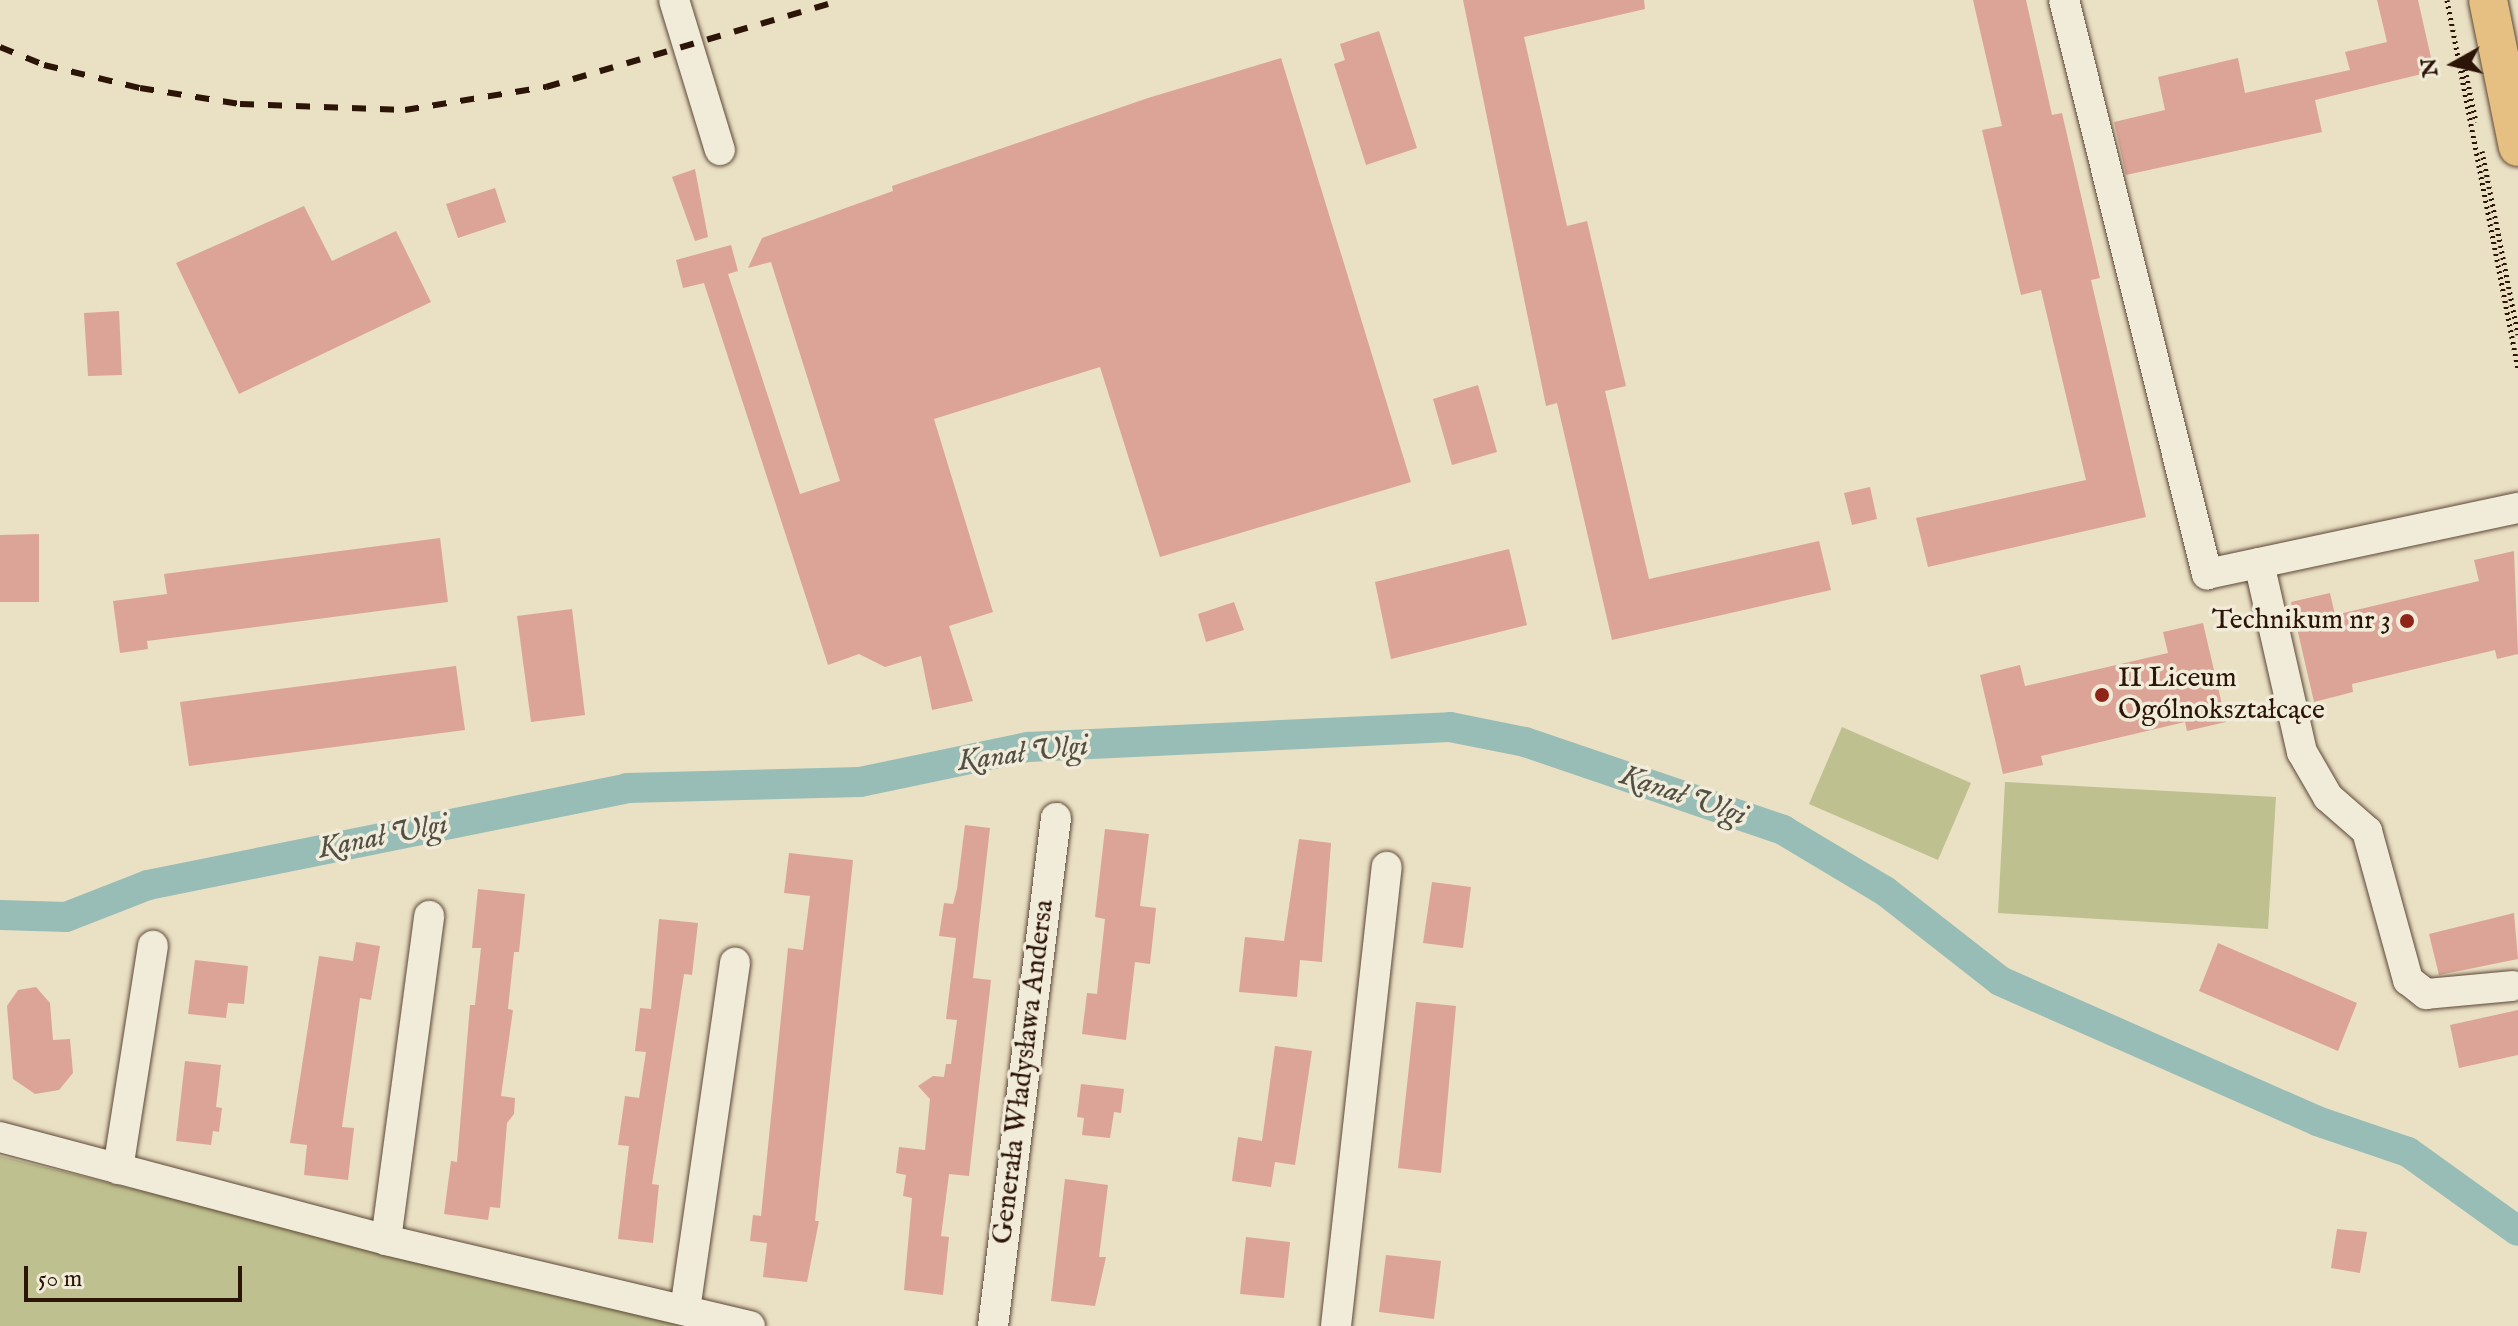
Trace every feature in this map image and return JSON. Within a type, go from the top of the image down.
[{"type":"main road","points":[[2488,0],[2510,68],[2518,147]]},
{"type":"street","points":[[674,0],[720,150]]},
{"type":"street","points":[[2064,0],[2207,574],[2518,508]]},
{"type":"street","points":[[2259,563],[2302,752],[2328,797],[2367,831],[2408,980],[2426,994],[2513,986]]},
{"type":"street","name":"Generała Władysława Andersa","points":[[993,1326],[1056,818]]},
{"type":"street","points":[[1336,1326],[1387,867]]},
{"type":"street","points":[[386,1240],[429,916]]},
{"type":"street","points":[[118,1169],[153,946]]},
{"type":"street","points":[[685,1310],[735,963]]},
{"type":"street","points":[[0,1137],[386,1240],[750,1326]]},
{"type":"path","points":[[2449,0],[2518,335]]},
{"type":"path","points":[[2449,0],[2518,369]]},
{"type":"green space","points":[[1842,727],[1971,783],[1938,860],[1809,804]]},
{"type":"green space","points":[[2005,782],[2276,797],[2268,929],[1998,913]]},
{"type":"green space","points":[[0,1156],[689,1326],[0,1326]]},
{"type":"building","points":[[1463,0],[1644,0],[1645,9],[1524,37],[1567,226],[1587,221],[1626,386],[1605,391],[1649,579],[1819,541],[1831,590],[1612,640],[1557,403],[1546,406]]},
{"type":"building","points":[[1973,0],[2026,0],[2052,115],[2062,113],[2100,278],[2091,280],[2146,517],[1928,567],[1916,518],[2086,480],[2041,290],[2021,295],[1982,130],[2002,126]]},
{"type":"building","points":[[2377,0],[2418,0],[2434,71],[2315,100],[2322,132],[2126,175],[2114,122],[2165,110],[2158,77],[2238,58],[2245,93],[2350,70],[2345,52],[2387,42]]},
{"type":"building","points":[[1379,31],[1417,148],[1366,165],[1334,64],[1345,60],[1340,44]]},
{"type":"building","points":[[1281,58],[1411,482],[1160,557],[1100,367],[934,419],[993,612],[949,626],[973,701],[932,710],[921,656],[885,667],[859,654],[828,665],[704,283],[683,288],[676,260],[731,245],[738,271],[728,274],[800,494],[840,481],[771,262],[748,268],[762,238],[893,191],[892,186],[1148,98]]},
{"type":"building","points":[[695,169],[708,237],[695,241],[672,177]]},
{"type":"building","points":[[495,188],[506,222],[458,238],[446,204]]},
{"type":"building","points":[[304,206],[332,261],[396,231],[431,302],[239,394],[176,263]]},
{"type":"building","points":[[119,311],[122,375],[88,376],[84,313]]},
{"type":"building","points":[[1478,385],[1497,452],[1452,465],[1433,399]]},
{"type":"building","points":[[1870,487],[1877,519],[1852,525],[1844,493]]},
{"type":"building","points":[[39,534],[39,602],[0,602],[0,535]]},
{"type":"building","points":[[440,538],[448,602],[147,641],[148,649],[120,653],[113,601],[167,594],[164,574]]},
{"type":"building","points":[[1509,549],[1527,625],[1391,659],[1375,582]]},
{"type":"building","name":"Technikum nr 3","points":[[2514,551],[2518,654],[2497,659],[2495,650],[2352,684],[2353,692],[2314,702],[2291,602],[2330,593],[2335,615],[2479,581],[2474,560]]},
{"type":"building","points":[[1234,602],[1244,630],[1206,642],[1198,614]]},
{"type":"building","points":[[572,609],[585,715],[531,722],[517,616]]},
{"type":"building","name":"II Liceum Ogólnokształcące","points":[[2203,623],[2226,722],[2187,731],[2185,722],[2041,756],[2043,765],[2003,774],[1980,675],[2020,665],[2025,686],[2168,653],[2163,632]]},
{"type":"building","points":[[456,666],[465,730],[189,766],[180,702]]},
{"type":"building","points":[[965,825],[990,828],[973,978],[991,980],[969,1176],[949,1174],[941,1236],[949,1237],[943,1295],[904,1290],[912,1198],[903,1196],[906,1175],[896,1173],[899,1147],[925,1150],[930,1099],[918,1086],[933,1076],[944,1077],[946,1064],[951,1064],[957,1020],[946,1019],[956,938],[939,936],[944,903],[953,904],[957,889]]},
{"type":"building","points":[[1105,829],[1149,834],[1140,906],[1156,908],[1150,964],[1135,962],[1126,1040],[1082,1034],[1087,993],[1097,994],[1105,919],[1095,917]]},
{"type":"building","points":[[1299,839],[1331,843],[1322,962],[1300,960],[1297,997],[1239,992],[1245,937],[1284,941]]},
{"type":"building","points":[[789,853],[853,860],[815,1221],[819,1221],[807,1282],[763,1277],[767,1243],[750,1241],[753,1215],[761,1216],[788,948],[803,950],[810,896],[784,893]]},
{"type":"building","points":[[1432,882],[1471,887],[1463,948],[1423,943]]},
{"type":"building","points":[[478,889],[525,894],[519,952],[514,952],[508,1009],[513,1010],[501,1096],[515,1098],[514,1114],[507,1123],[500,1208],[490,1207],[488,1220],[444,1214],[451,1161],[457,1162],[470,1005],[475,1005],[481,948],[472,948]]},
{"type":"building","points":[[2514,913],[2518,959],[2439,975],[2429,934]]},
{"type":"building","points":[[659,919],[698,923],[692,975],[684,974],[652,1184],[659,1185],[653,1243],[618,1239],[629,1146],[618,1145],[625,1096],[639,1098],[646,1052],[635,1051],[640,1008],[651,1009]]},
{"type":"building","points":[[356,942],[380,946],[371,1000],[360,998],[342,1127],[354,1128],[348,1180],[304,1175],[307,1145],[290,1143],[319,956],[353,961]]},
{"type":"building","points":[[2218,943],[2357,1003],[2338,1051],[2199,991]]},
{"type":"building","points":[[195,960],[248,966],[244,1004],[228,1003],[226,1018],[188,1014]]},
{"type":"building","points":[[36,987],[50,1003],[53,1040],[70,1039],[73,1073],[59,1090],[35,1094],[13,1079],[7,1006],[18,990]]},
{"type":"building","points":[[1416,1002],[1456,1006],[1441,1173],[1398,1168]]},
{"type":"building","points":[[2518,1010],[2518,1055],[2459,1068],[2450,1025]]},
{"type":"building","points":[[1275,1046],[1312,1051],[1295,1165],[1275,1162],[1271,1187],[1232,1181],[1238,1137],[1262,1141]]},
{"type":"building","points":[[185,1061],[221,1065],[216,1107],[222,1108],[219,1132],[213,1131],[211,1145],[176,1141]]},
{"type":"building","points":[[1081,1084],[1124,1089],[1121,1113],[1114,1112],[1110,1138],[1082,1135],[1084,1118],[1077,1117]]},
{"type":"building","points":[[1065,1179],[1108,1185],[1099,1257],[1106,1257],[1095,1306],[1051,1301]]},
{"type":"building","points":[[2337,1229],[2367,1232],[2360,1273],[2331,1268]]},
{"type":"building","points":[[1246,1237],[1290,1242],[1284,1298],[1240,1294]]},
{"type":"building","points":[[1386,1255],[1441,1261],[1434,1319],[1379,1312]]},
{"type":"waterway","name":"Kanał Ulgi","points":[[0,915],[66,917],[148,885],[627,788],[860,782],[1028,747],[1450,727],[1525,742],[1783,830],[1885,891],[2000,981],[2317,1121],[2408,1152],[2518,1231]]},
{"type":"railway","points":[[0,47],[44,65],[140,88],[240,104],[405,110],[546,87],[841,0]]},
{"type":"place","name":"Technikum nr 3","points":[[2407,621]]},
{"type":"place","name":"II Liceum Ogólnokształcące","points":[[2102,695]]}]
